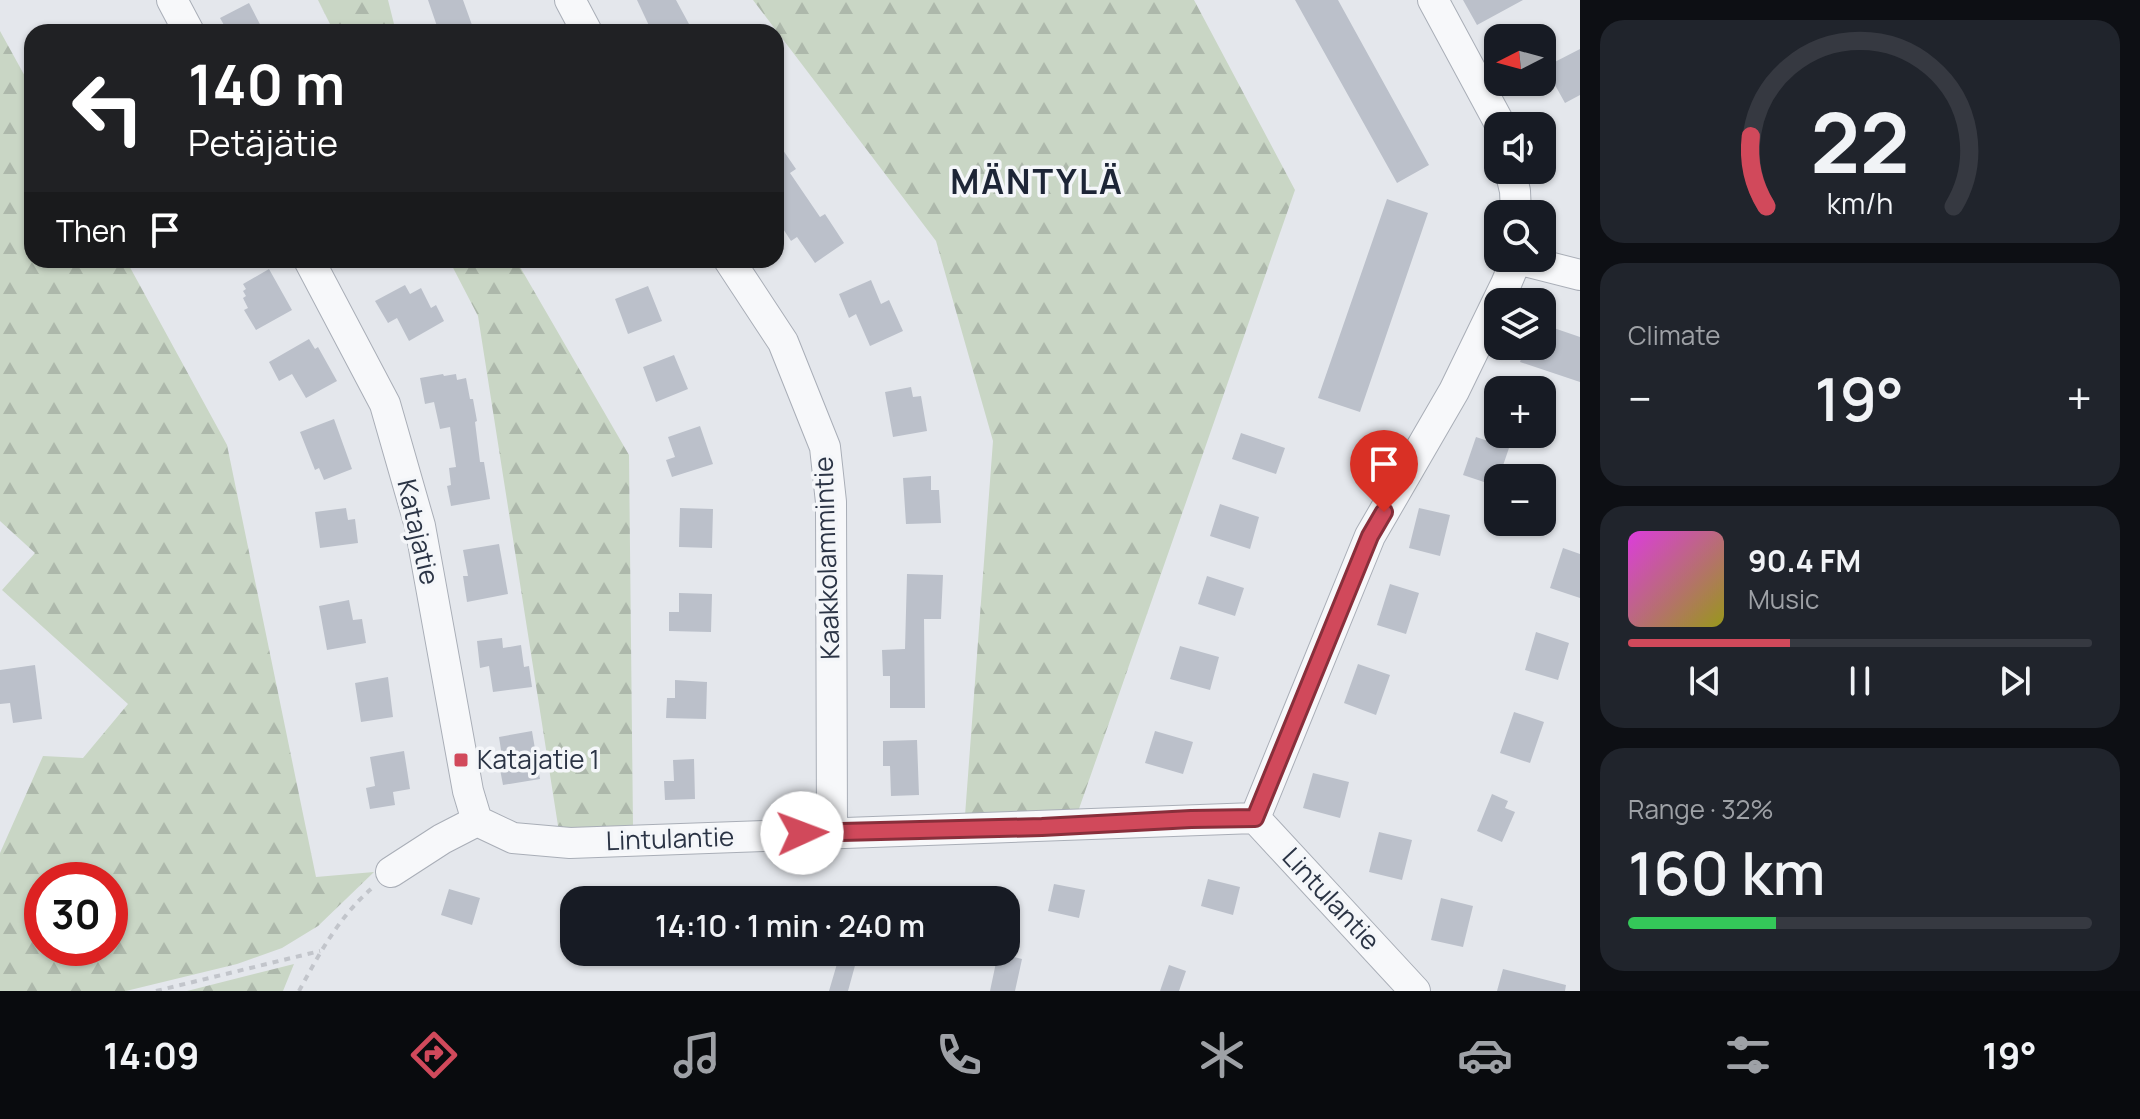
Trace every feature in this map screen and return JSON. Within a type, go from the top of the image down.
[{"type":"street","points":[[172,0],[185,24]]},
{"type":"street","points":[[570,0],[583,24]]},
{"type":"street","points":[[1433,0],[1493,112]]},
{"type":"street","name":"Katajatie","points":[[313,268],[385,404],[420,526],[468,791],[477,821]]},
{"type":"street","name":"Kaakkolammintie","points":[[734,268],[783,342],[825,447],[831,502],[832,832]]},
{"type":"street","points":[[1556,269],[1580,275]]},
{"type":"street","points":[[1255,818],[1370,536],[1454,391],[1510,272]]},
{"type":"street","name":"Lintulantie","points":[[477,821],[513,838],[570,843],[1255,818],[1415,991]]},
{"type":"street","points":[[391,872],[477,821]]},
{"type":"path","points":[[299,991],[320,951],[354,904],[391,872]]},
{"type":"path","points":[[156,991],[320,951]]},
{"type":"green space","points":[[318,0],[388,0],[394,24],[330,24]]},
{"type":"green space","points":[[753,0],[1194,0],[1295,190],[1073,826],[964,829],[993,441],[936,241],[784,41],[784,24],[771,24]]},
{"type":"green space","points":[[0,31],[24,74],[24,268],[130,268],[227,445],[316,877],[374,872],[318,926],[282,948],[237,964],[126,991],[0,991],[0,853],[43,756],[83,758],[128,704],[2,590],[35,553],[0,521]]},
{"type":"green space","points":[[453,268],[521,268],[629,455],[633,826],[559,832],[478,316]]},
{"type":"green space","points":[[294,964],[283,991],[187,991]]},
{"type":"building","points":[[428,0],[463,0],[472,24],[436,24]]},
{"type":"building","points":[[637,0],[676,0],[689,24],[648,24]]},
{"type":"building","points":[[1295,0],[1338,0],[1429,165],[1397,183]]},
{"type":"building","points":[[1463,0],[1523,0],[1477,25]]},
{"type":"building","points":[[249,3],[260,24],[223,24],[220,18]]},
{"type":"building","points":[[1580,49],[1580,95],[1565,103],[1556,87],[1556,61]]},
{"type":"building","points":[[784,152],[796,169],[790,173],[820,217],[825,214],[844,243],[815,263],[797,237],[791,241],[784,230]]},
{"type":"building","points":[[1387,199],[1428,213],[1360,412],[1318,398]]},
{"type":"building","points":[[269,269],[292,310],[256,330],[244,310],[248,308],[243,298],[246,289],[243,284]]},
{"type":"building","points":[[871,280],[881,304],[889,300],[903,331],[870,346],[856,314],[849,318],[839,294]]},
{"type":"building","points":[[405,285],[410,294],[421,288],[431,308],[436,305],[444,321],[409,341],[397,318],[388,323],[375,301]]},
{"type":"building","points":[[648,286],[662,321],[628,334],[615,299]]},
{"type":"building","points":[[1556,329],[1580,337],[1580,382],[1520,362],[1556,360]]},
{"type":"building","points":[[309,339],[315,349],[318,347],[337,381],[306,398],[292,374],[279,381],[269,362]]},
{"type":"building","points":[[674,355],[688,389],[656,402],[643,367]]},
{"type":"building","points":[[456,374],[457,380],[466,378],[470,399],[473,399],[480,462],[484,462],[490,499],[451,506],[447,486],[451,485],[449,468],[456,467],[450,427],[440,429],[434,402],[425,404],[420,378]]},
{"type":"building","points":[[911,387],[913,397],[921,396],[927,431],[893,437],[885,392]]},
{"type":"building","points":[[334,419],[352,469],[324,480],[319,468],[315,470],[300,432]]},
{"type":"building","points":[[700,426],[713,464],[672,477],[666,460],[675,457],[668,437]]},
{"type":"building","points":[[1241,433],[1285,448],[1276,474],[1232,459]]},
{"type":"building","points":[[1476,437],[1484,440],[1484,448],[1509,448],[1504,464],[1484,464],[1484,482],[1463,475]]},
{"type":"building","points":[[931,476],[931,490],[939,490],[941,523],[906,524],[903,478]]},
{"type":"building","points":[[1220,504],[1259,517],[1250,549],[1210,536]]},
{"type":"building","points":[[346,508],[348,520],[355,519],[358,543],[320,548],[315,512]]},
{"type":"building","points":[[680,508],[713,509],[712,548],[679,547]]},
{"type":"building","points":[[1419,508],[1450,515],[1440,556],[1409,548]]},
{"type":"building","points":[[499,544],[508,594],[467,602],[463,576],[468,576],[463,550]]},
{"type":"building","points":[[1563,548],[1580,554],[1580,598],[1550,588]]},
{"type":"building","points":[[907,574],[943,575],[941,619],[924,619],[925,708],[890,708],[890,676],[883,676],[882,650],[905,649]]},
{"type":"building","points":[[1207,576],[1244,588],[1235,616],[1198,604]]},
{"type":"building","points":[[1390,584],[1419,593],[1406,634],[1377,625]]},
{"type":"building","points":[[679,593],[712,594],[711,632],[669,631],[669,612],[679,612]]},
{"type":"building","points":[[349,600],[353,620],[362,619],[366,643],[327,650],[319,606]]},
{"type":"building","points":[[1536,632],[1569,643],[1558,680],[1525,670]]},
{"type":"building","points":[[502,638],[503,648],[521,645],[524,667],[529,666],[532,687],[493,692],[489,666],[480,668],[477,641]]},
{"type":"building","points":[[1180,646],[1219,657],[1210,690],[1170,679]]},
{"type":"building","points":[[1358,664],[1390,675],[1376,715],[1344,703]]},
{"type":"building","points":[[35,665],[42,719],[13,723],[10,703],[0,704],[0,670]]},
{"type":"building","points":[[388,677],[393,717],[361,722],[355,683]]},
{"type":"building","points":[[675,680],[707,682],[706,719],[666,718],[667,698],[675,698]]},
{"type":"building","points":[[1514,712],[1544,722],[1530,763],[1500,753]]},
{"type":"building","points":[[532,731],[540,779],[503,785],[499,737]]},
{"type":"building","points":[[1155,731],[1193,742],[1183,774],[1145,763]]},
{"type":"building","points":[[917,740],[919,795],[891,796],[890,766],[883,766],[883,741]]},
{"type":"building","points":[[404,751],[410,789],[393,792],[395,805],[370,809],[366,788],[375,786],[370,757]]},
{"type":"building","points":[[694,759],[695,799],[665,800],[664,781],[674,781],[673,760]]},
{"type":"building","points":[[1313,773],[1349,782],[1340,818],[1303,808]]},
{"type":"building","points":[[1492,794],[1508,801],[1505,808],[1515,812],[1502,842],[1477,831]]},
{"type":"building","points":[[1379,832],[1412,840],[1402,880],[1369,872]]},
{"type":"building","points":[[1208,879],[1240,887],[1233,915],[1201,906]]},
{"type":"building","points":[[1054,884],[1085,890],[1079,918],[1048,911]]},
{"type":"building","points":[[449,889],[480,898],[472,925],[441,915]]},
{"type":"building","points":[[1441,898],[1473,906],[1463,947],[1431,940]]},
{"type":"building","points":[[1022,959],[1015,991],[990,991],[995,966],[1020,966]]},
{"type":"building","points":[[1169,965],[1186,971],[1179,991],[1160,991]]},
{"type":"building","points":[[836,966],[855,966],[848,991],[829,991]]},
{"type":"building","points":[[1503,969],[1566,985],[1565,991],[1497,991]]},
{"type":"place","name":"Katajatie 1","points":[[461,760]]},
{"type":"district","name":"MÄNTYLÄ","points":[[1037,182]]},
{"type":"route","points":[[802,833],[1255,818],[1370,536],[1384,512]]}]
